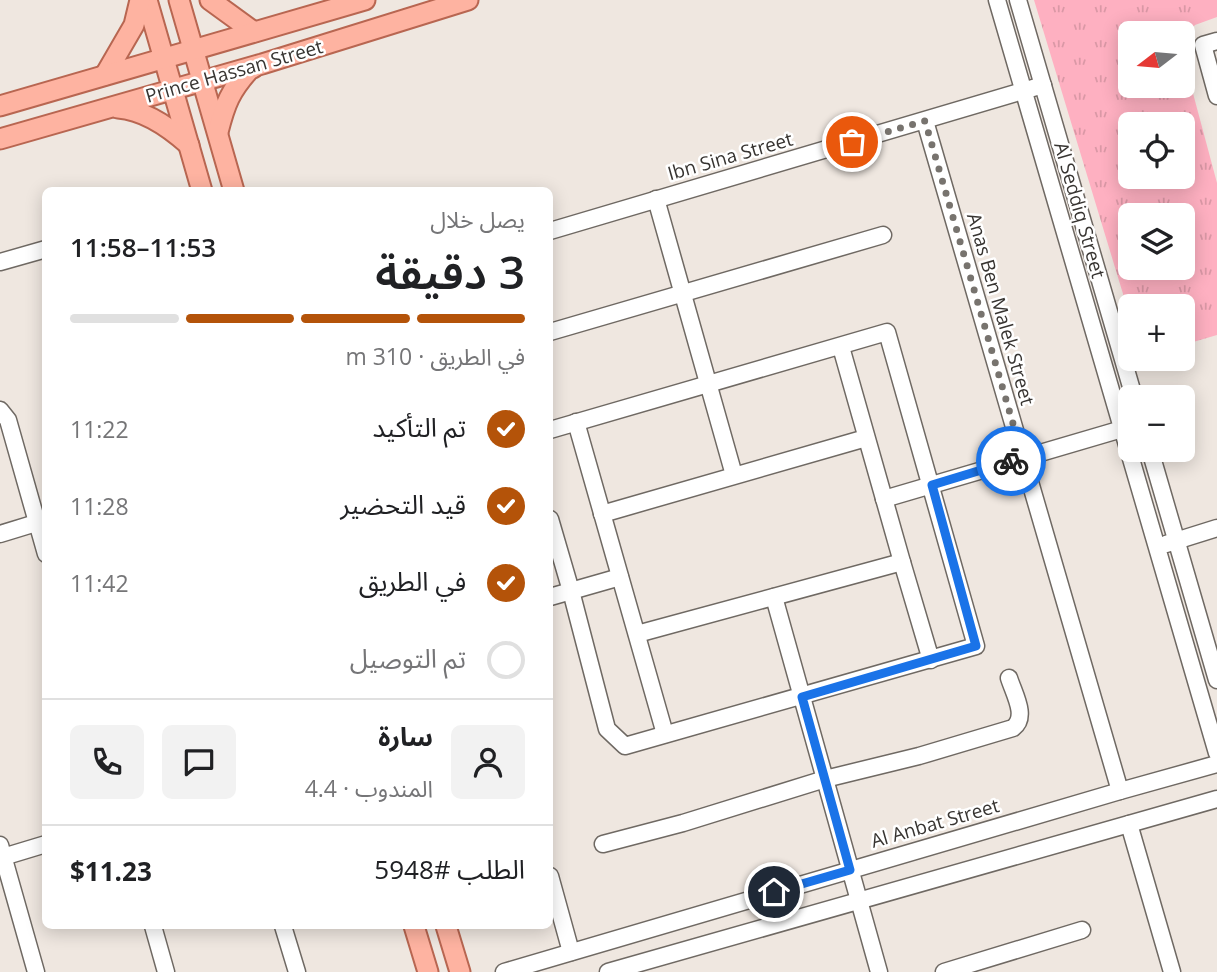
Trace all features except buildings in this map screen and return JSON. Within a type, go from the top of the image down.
[{"type":"main road","points":[[105,75],[134,25],[140,0]]},
{"type":"main road","points":[[147,0],[201,187]]},
{"type":"main road","points":[[179,0],[233,187]]},
{"type":"main road","points":[[210,0],[254,32]]},
{"type":"main road","name":"Prince Hassan Street","points":[[0,106],[365,0]]},
{"type":"main road","name":"Prince Hassan Street","points":[[0,139],[262,64],[468,0]]},
{"type":"main road","points":[[217,133],[225,105],[233,90],[250,69],[262,64]]},
{"type":"main road","points":[[110,108],[132,109],[141,113],[167,127],[189,146]]},
{"type":"main road","points":[[415,929],[428,972]]},
{"type":"main road","points":[[447,929],[460,972]]},
{"type":"street","name":"Al Seddiq Street","points":[[997,0],[1118,415]]},
{"type":"street","name":"Al Seddiq Street","points":[[1018,0],[1130,385]]},
{"type":"street","points":[[1217,41],[1203,46],[1217,96]]},
{"type":"street","name":"Ibn Sina Street","points":[[553,230],[1043,85]]},
{"type":"street","name":"Anas Ben Malek Street","points":[[925,121],[1120,791]]},
{"type":"street","points":[[656,199],[734,475]]},
{"type":"street","points":[[553,331],[883,236]]},
{"type":"street","points":[[0,262],[42,250]]},
{"type":"street","points":[[553,429],[887,332],[976,646],[625,746],[607,729],[553,529]]},
{"type":"street","points":[[841,347],[931,660]]},
{"type":"street","points":[[0,410],[8,420],[42,542]]},
{"type":"street","points":[[576,422],[665,734]]},
{"type":"street","points":[[884,499],[1118,430]]},
{"type":"street","points":[[602,514],[866,438]]},
{"type":"street","name":"Al Seddiq Street","points":[[1132,462],[1217,753]]},
{"type":"street","points":[[1153,462],[1217,680]]},
{"type":"street","points":[[0,534],[36,523]]},
{"type":"street","points":[[1157,547],[1217,528]]},
{"type":"street","points":[[637,634],[902,562]]},
{"type":"street","points":[[553,596],[620,577]]},
{"type":"street","points":[[774,597],[879,972]]},
{"type":"street","points":[[603,844],[683,823],[825,779],[919,756],[1013,728],[1021,716],[1009,678]]},
{"type":"street","name":"Al Anbat Street","points":[[504,972],[1217,764]]},
{"type":"street","points":[[608,972],[1217,799]]},
{"type":"street","points":[[1129,824],[1172,972]]},
{"type":"street","points":[[36,972],[2,851],[42,845]]},
{"type":"street","points":[[553,887],[571,951]]},
{"type":"street","points":[[154,929],[166,972]]},
{"type":"street","points":[[285,929],[297,972]]},
{"type":"street","points":[[944,972],[1082,930]]},
{"type":"green space","points":[[1034,0],[1217,0],[1217,17],[1195,25],[1195,21],[1118,21],[1118,98],[1194,98],[1217,183],[1217,335],[1195,341],[1195,294],[1123,294],[1119,280],[1195,280],[1195,203],[1118,203],[1118,277]]},
{"type":"way so far","points":[[852,142],[925,121],[1023,458],[1011,461]]},
{"type":"route","points":[[774,892],[850,870],[802,697],[976,646],[932,485],[1011,461]]}]
